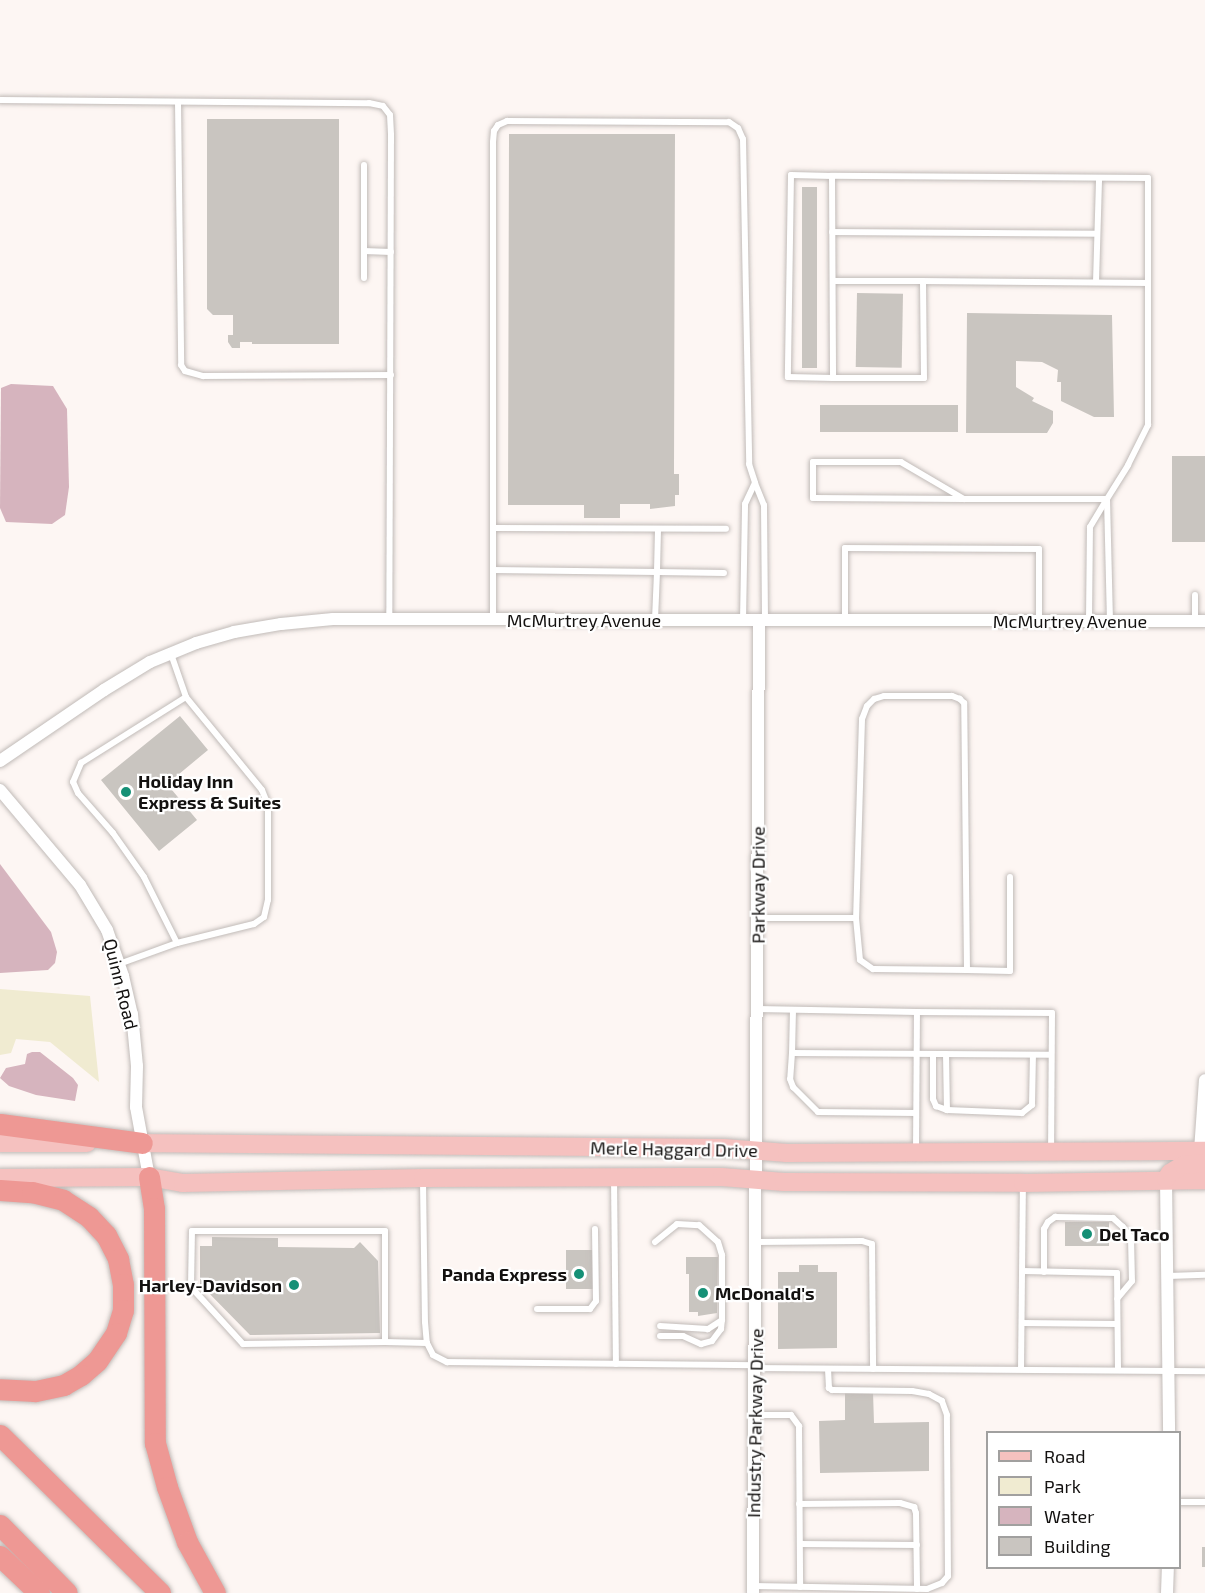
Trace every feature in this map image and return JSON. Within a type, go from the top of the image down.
[{"type":"highway","points":[[0,1124],[142,1143]]},
{"type":"highway","points":[[149,1178],[154,1208],[155,1443],[167,1487],[187,1542],[215,1593]]},
{"type":"highway","points":[[0,1190],[32,1192],[63,1200],[89,1216],[110,1243],[118,1259],[123,1284],[123,1310],[116,1333],[97,1361],[81,1375],[64,1385],[35,1391],[0,1389]]},
{"type":"highway","points":[[0,1435],[160,1593]]},
{"type":"highway","points":[[0,1525],[67,1593]]},
{"type":"highway","points":[[0,1556],[39,1593]]},
{"type":"main road","name":"Merle Haggard Drive","points":[[0,1143],[757,1150],[787,1153],[1051,1152],[1203,1155]]},
{"type":"main road","points":[[1166,1179],[1170,1173],[1203,1155]]},
{"type":"main road","name":"Merle Haggard Drive","points":[[0,1178],[149,1178],[183,1183],[423,1178],[722,1177],[757,1181],[1023,1183],[1205,1180]]},
{"type":"street","name":"McMurtrey Avenue","points":[[0,761],[104,690],[150,662],[234,632],[281,624],[333,619],[1200,621]]},
{"type":"street","name":"Parkway Drive","points":[[757,1181],[762,621]]},
{"type":"street","name":"Quinn Road","points":[[0,790],[80,885],[107,930],[119,964],[132,1014],[137,1066],[136,1107],[149,1178]]},
{"type":"street","points":[[1203,1155],[1205,1080]]},
{"type":"street","points":[[1166,1179],[1169,1431]]},
{"type":"street","name":"Industry Parkway Drive","points":[[753,1589],[757,1181]]},
{"type":"street","points":[[1167,1569],[1167,1593]]},
{"type":"lane","points":[[0,100],[369,103],[383,106],[390,116],[391,125],[389,619]]},
{"type":"lane","points":[[178,102],[180,354],[181,365],[185,371],[203,376],[391,375]]},
{"type":"lane","points":[[493,620],[494,131],[507,122],[729,122],[738,128],[743,138],[749,464],[764,505],[762,621]]},
{"type":"lane","points":[[364,165],[364,278]]},
{"type":"lane","points":[[923,281],[924,378],[788,377],[791,175],[1148,178],[1147,283],[1150,396],[1148,425],[1128,465],[1090,527],[1089,621]]},
{"type":"lane","points":[[832,176],[833,378]]},
{"type":"lane","points":[[1096,282],[1099,178]]},
{"type":"lane","points":[[832,232],[1097,234]]},
{"type":"lane","points":[[364,251],[391,252]]},
{"type":"lane","points":[[832,281],[1147,283]]},
{"type":"lane","points":[[964,499],[901,462],[813,462],[813,498],[964,499],[1107,499]]},
{"type":"lane","points":[[743,621],[745,504],[755,483]]},
{"type":"lane","points":[[1107,499],[1110,621]]},
{"type":"lane","points":[[494,528],[726,529]]},
{"type":"lane","points":[[655,620],[658,530]]},
{"type":"lane","points":[[845,621],[845,548],[1039,549],[1039,620]]},
{"type":"lane","points":[[493,570],[724,573]]},
{"type":"lane","points":[[1195,595],[1200,621]]},
{"type":"lane","points":[[119,964],[177,943],[254,924],[264,917],[268,900],[268,805],[262,790],[186,697],[171,654]]},
{"type":"lane","points":[[967,970],[964,703],[952,696],[884,696],[874,699],[867,706],[862,718],[856,918],[860,960],[873,969],[1010,971],[1010,877]]},
{"type":"lane","points":[[177,943],[144,877],[113,833],[78,793],[73,782],[81,763],[186,697]]},
{"type":"lane","points":[[758,918],[856,918]]},
{"type":"lane","points":[[757,1009],[1052,1013],[1051,1152]]},
{"type":"lane","points":[[793,1010],[790,1079],[793,1087],[818,1112],[916,1113]]},
{"type":"lane","points":[[916,1012],[916,1152]]},
{"type":"lane","points":[[792,1053],[1051,1055]]},
{"type":"lane","points":[[933,1054],[933,1099],[936,1106],[947,1110],[1022,1113],[1032,1105],[1033,1055]]},
{"type":"lane","points":[[946,1054],[947,1110]]},
{"type":"lane","points":[[423,1178],[427,1343],[433,1355],[447,1362],[828,1369],[1205,1371]]},
{"type":"lane","points":[[614,1178],[616,1364]]},
{"type":"lane","points":[[1021,1369],[1023,1183]]},
{"type":"lane","points":[[1044,1272],[1044,1229],[1048,1222],[1055,1217],[1113,1218],[1131,1238],[1132,1281],[1117,1299]]},
{"type":"lane","points":[[655,1242],[677,1224],[699,1225],[718,1242],[722,1255],[721,1329],[712,1341],[701,1344],[683,1336],[660,1336]]},
{"type":"lane","points":[[537,1309],[590,1309],[597,1301],[595,1228]]},
{"type":"lane","points":[[385,1342],[385,1231],[192,1232],[191,1287],[243,1344],[427,1343]]},
{"type":"lane","points":[[757,1242],[862,1240],[872,1244],[873,1369]]},
{"type":"lane","points":[[1023,1271],[1117,1273],[1118,1370]]},
{"type":"lane","points":[[1168,1276],[1205,1275]]},
{"type":"lane","points":[[660,1326],[708,1329],[722,1320]]},
{"type":"lane","points":[[1022,1323],[1117,1324]]},
{"type":"lane","points":[[753,1589],[800,1587],[917,1589],[934,1587],[942,1583],[950,1571],[946,1408],[938,1397],[920,1393],[885,1389],[832,1390],[828,1383],[828,1369]]},
{"type":"lane","points":[[755,1415],[791,1415],[797,1419],[799,1426],[800,1587]]},
{"type":"lane","points":[[1181,1502],[1205,1502]]},
{"type":"lane","points":[[799,1504],[908,1504],[914,1507],[917,1589]]},
{"type":"lane","points":[[800,1544],[916,1545]]},
{"type":"green space","points":[[0,989],[90,996],[99,1082],[50,1042],[16,1039],[11,1053],[0,1055]]},
{"type":"water","points":[[11,384],[53,386],[67,409],[69,487],[65,515],[52,524],[6,522],[0,508],[1,388]]},
{"type":"water","points":[[0,864],[51,932],[57,952],[55,963],[48,970],[0,973]]},
{"type":"water","points":[[40,1052],[73,1078],[78,1085],[75,1101],[36,1095],[9,1086],[0,1078],[6,1068],[25,1064],[27,1054]]},
{"type":"building","points":[[207,119],[339,119],[339,344],[240,342],[240,348],[232,348],[228,342],[228,335],[233,335],[233,315],[213,315],[207,309]]},
{"type":"building","points":[[509,134],[675,134],[674,474],[679,474],[679,495],[675,495],[675,506],[650,509],[650,504],[620,504],[620,518],[584,518],[584,505],[508,505]]},
{"type":"building","points":[[802,187],[817,187],[817,368],[802,368]]},
{"type":"building","points":[[857,293],[903,294],[902,368],[856,367]]},
{"type":"building","points":[[967,313],[1112,315],[1114,417],[1094,417],[1061,401],[1061,382],[1057,382],[1058,370],[1042,362],[1016,361],[1016,387],[1034,398],[1032,401],[1053,411],[1053,423],[1047,433],[966,433]]},
{"type":"building","points":[[820,405],[958,405],[958,432],[820,432]]},
{"type":"building","points":[[1172,456],[1205,456],[1205,542],[1172,542]]},
{"type":"building","points":[[180,716],[208,750],[167,784],[197,820],[159,851],[101,780]]},
{"type":"building","name":"Del Taco","points":[[1065,1222],[1109,1222],[1109,1246],[1065,1246]]},
{"type":"building","points":[[212,1237],[278,1238],[278,1247],[354,1248],[360,1242],[378,1261],[380,1333],[250,1335],[200,1284],[200,1246],[212,1246]]},
{"type":"building","name":"Panda Express","points":[[566,1250],[593,1250],[593,1289],[566,1289]]},
{"type":"building","name":"McDonald's","points":[[686,1257],[718,1257],[717,1313],[698,1316],[698,1312],[689,1312],[689,1274],[686,1274]]},
{"type":"building","points":[[799,1265],[818,1265],[818,1272],[837,1272],[837,1348],[778,1349],[778,1272],[799,1272]]},
{"type":"building","points":[[873,1392],[874,1423],[929,1422],[929,1471],[820,1473],[819,1421],[845,1420],[845,1393]]},
{"type":"building","points":[[1202,1547],[1205,1547],[1205,1567],[1202,1567]]},
{"type":"place","name":"Holiday Inn Express & Suites","points":[[126,792]]},
{"type":"place","name":"Del Taco","points":[[1087,1234]]},
{"type":"place","name":"Panda Express","points":[[579,1274]]},
{"type":"place","name":"Harley-Davidson","points":[[294,1285]]},
{"type":"place","name":"McDonald's","points":[[703,1293]]}]
